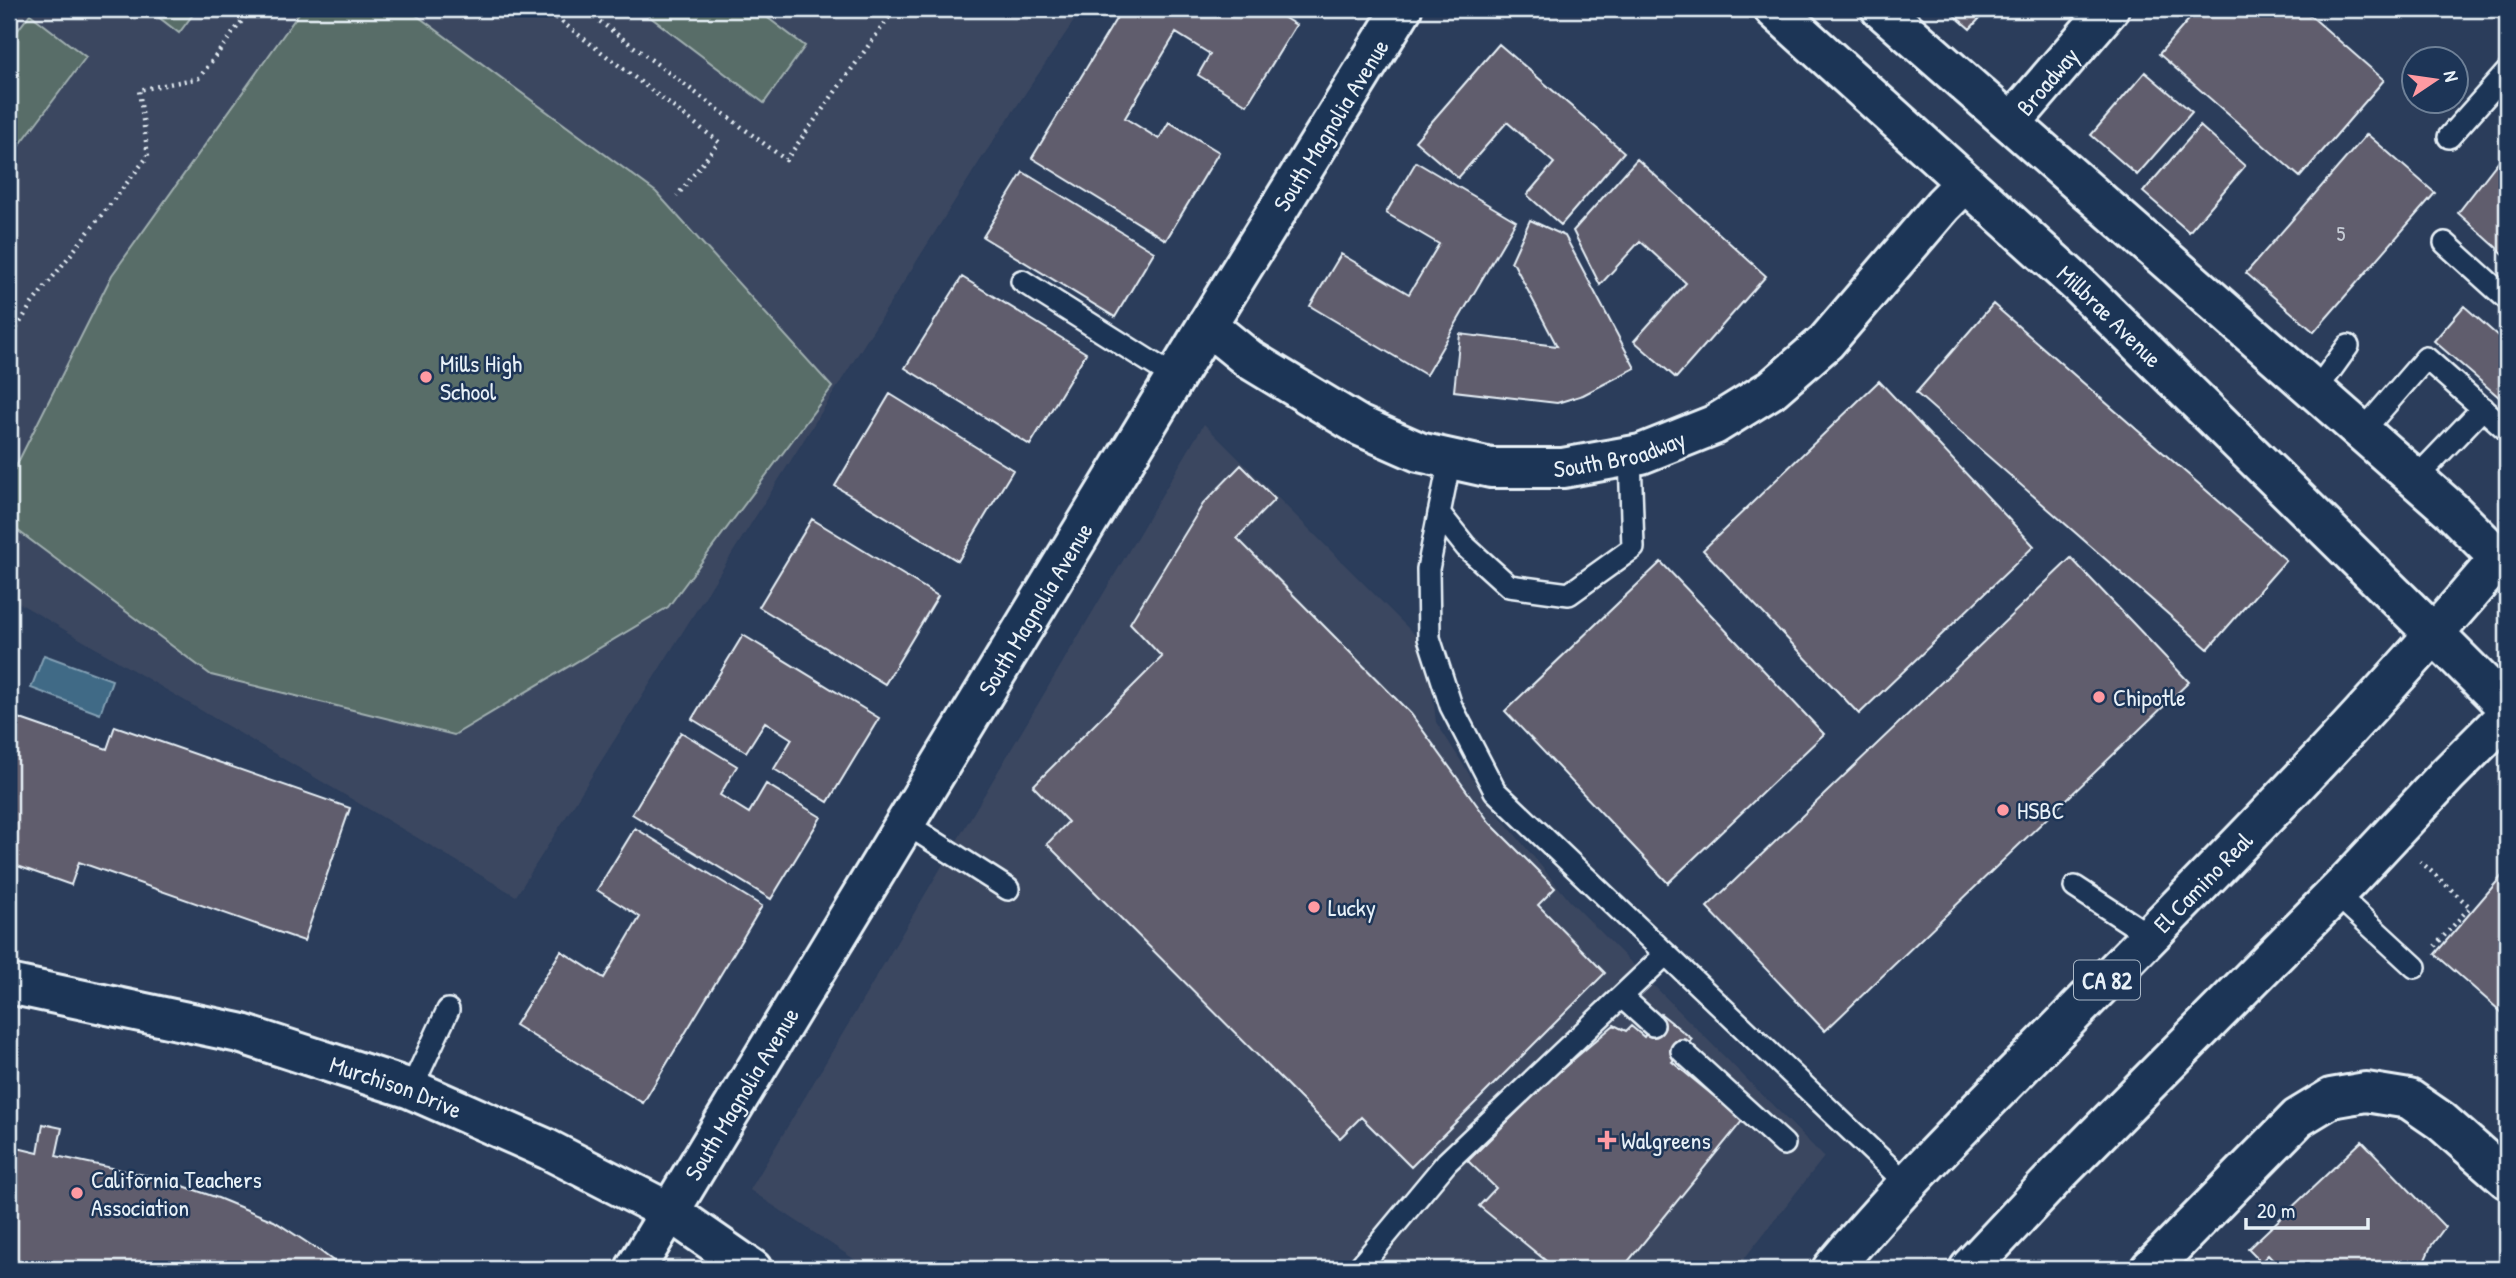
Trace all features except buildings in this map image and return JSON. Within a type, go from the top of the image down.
[{"type":"street","name":"South Magnolia Avenue","points":[[635,1269],[1402,9]]},
{"type":"street","name":"Millbrae Avenue","points":[[1774,9],[2081,287],[2507,707]]},
{"type":"street","points":[[1881,9],[2505,558]]},
{"type":"street","name":"Broadway","points":[[2012,122],[2109,9]]},
{"type":"street","name":"South Broadway","points":[[1207,326],[1249,359],[1360,426],[1419,452],[1490,468],[1563,468],[1641,454],[1714,425],[1772,389],[1826,342],[1965,183]]},
{"type":"street","name":"El Camino Real","points":[[1832,1269],[1908,1185],[2385,691],[2505,558]]},
{"type":"street","points":[[1969,1269],[2059,1173],[2507,715]]},
{"type":"street","name":"Murchison Drive","points":[[9,984],[239,1033],[411,1089],[547,1149],[670,1212],[752,1269]]},
{"type":"street","points":[[2167,1264],[2298,1118],[2331,1098],[2367,1092],[2409,1099],[2441,1121],[2507,1179]]},
{"type":"lane","points":[[2449,136],[2507,72]]},
{"type":"lane","points":[[2445,243],[2507,299]]},
{"type":"lane","points":[[1022,281],[1176,378]]},
{"type":"lane","points":[[2315,392],[2348,346]]},
{"type":"lane","points":[[2361,433],[2426,358],[2507,430]]},
{"type":"lane","points":[[2415,480],[2483,408]]},
{"type":"lane","points":[[1439,513],[1466,547],[1509,586],[1569,594],[1633,548],[1630,456]]},
{"type":"lane","points":[[1450,459],[1428,569],[1429,638],[1451,706],[1495,791],[1908,1185]]},
{"type":"lane","points":[[905,823],[1008,889]]},
{"type":"lane","points":[[2075,887],[2150,936]]},
{"type":"lane","points":[[2335,893],[2415,967]]},
{"type":"lane","points":[[1358,1269],[1447,1162],[1666,954]]},
{"type":"lane","points":[[1622,997],[1653,1025]]},
{"type":"lane","points":[[411,1089],[448,1010]]},
{"type":"lane","points":[[1682,1051],[1784,1144]]},
{"type":"path","points":[[9,340],[31,305],[148,156],[139,90],[199,78],[251,9]]},
{"type":"path","points":[[545,9],[719,142],[677,196]]},
{"type":"path","points":[[583,9],[786,160],[895,9]]},
{"type":"path","points":[[2391,835],[2470,907],[2434,947]]},
{"type":"shaded area","name":"Mills High School","points":[[9,9],[1082,9],[983,156],[516,896],[9,597]]},
{"type":"shaded area","points":[[1204,424],[1427,647],[1436,722],[1484,797],[1569,900],[1824,1157],[1736,1269],[869,1269],[750,1190]]},
{"type":"shaded area","points":[[44,655],[112,680],[100,714],[31,688]]},
{"type":"green space","points":[[148,9],[197,9],[179,33]]},
{"type":"green space","name":"Mills High School","points":[[302,9],[408,9],[656,192],[832,387],[668,607],[454,735],[211,675],[9,524],[9,480],[112,275]]},
{"type":"green space","points":[[648,9],[756,9],[805,46],[764,103],[645,13]]},
{"type":"green space","points":[[30,14],[86,57],[9,159],[9,42]]},
{"type":"place","name":"Mills High School","points":[[426,377]]},
{"type":"place","name":"Chipotle","points":[[2099,697]]},
{"type":"place","name":"HSBC","points":[[2003,810]]},
{"type":"place","name":"Lucky","points":[[1314,907]]},
{"type":"place","name":"Walgreens","points":[[1607,1140]]},
{"type":"place","name":"California Teachers Association","points":[[77,1193]]}]
